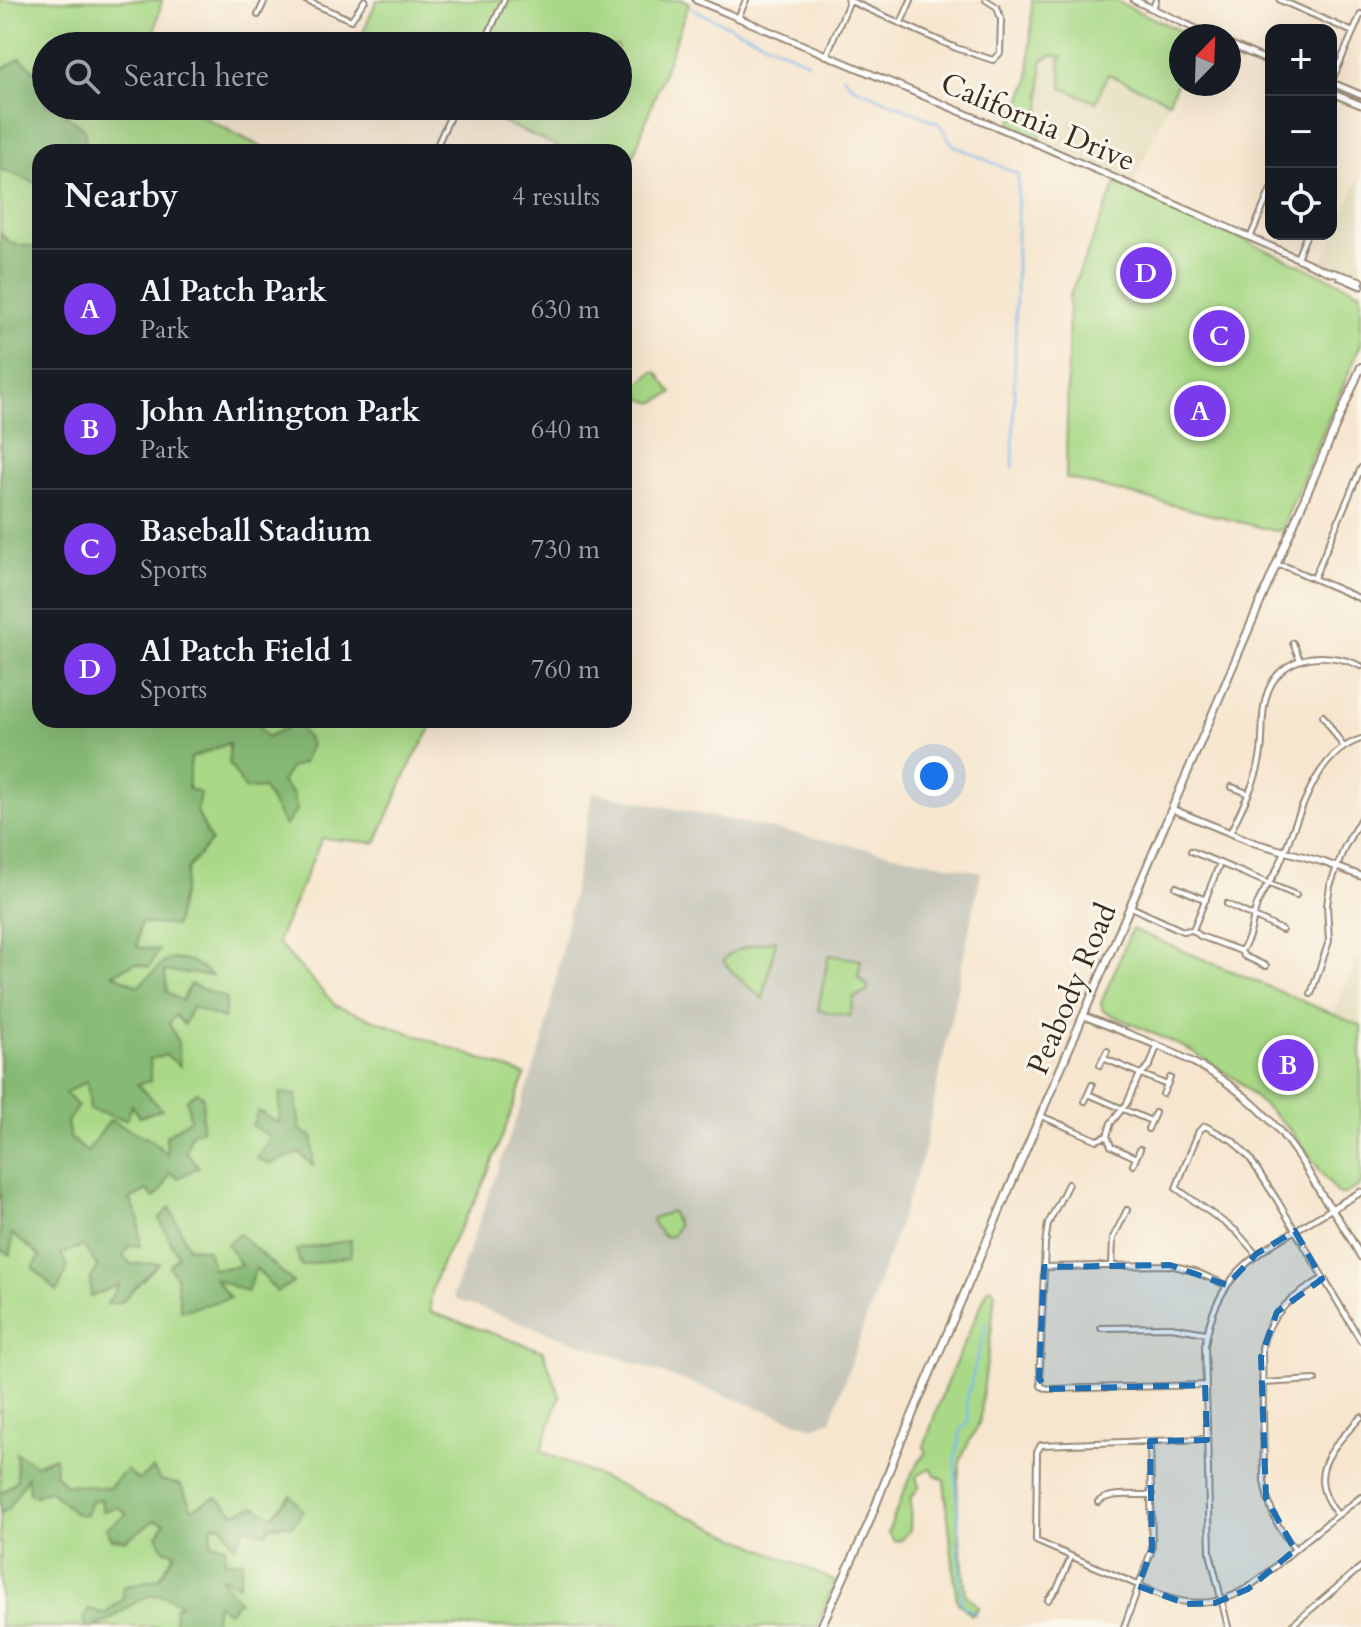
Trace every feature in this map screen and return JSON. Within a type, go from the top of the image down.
[{"type":"main road","name":"Peabody Road","points":[[821,1627],[858,1549],[1361,367]]},
{"type":"street","points":[[258,15],[265,0]]},
{"type":"street","points":[[305,0],[351,20],[365,0]]},
{"type":"street","points":[[489,32],[504,0]]},
{"type":"street","name":"California Drive","points":[[696,0],[1361,284]]},
{"type":"street","points":[[738,18],[746,0]]},
{"type":"street","points":[[826,56],[849,0],[982,58],[995,59],[1000,53],[1000,14],[997,7],[986,0]]},
{"type":"street","points":[[901,23],[911,0]]},
{"type":"street","points":[[1134,0],[1186,24]]},
{"type":"street","points":[[1153,8],[1156,0]]},
{"type":"street","points":[[1280,0],[1353,32]]},
{"type":"street","points":[[1337,71],[1361,14]]},
{"type":"street","points":[[1241,49],[1265,59]]},
{"type":"street","points":[[1337,85],[1361,95]]},
{"type":"street","points":[[1337,95],[1361,105]]},
{"type":"street","points":[[438,144],[449,120]]},
{"type":"street","points":[[1250,238],[1265,203]]},
{"type":"street","points":[[1296,258],[1304,240]]},
{"type":"street","points":[[1314,578],[1361,468]]},
{"type":"street","points":[[1276,565],[1361,599]]},
{"type":"street","points":[[1293,643],[1300,660]]},
{"type":"street","points":[[1230,833],[1260,759],[1267,693],[1281,672],[1300,660],[1331,656],[1361,666]]},
{"type":"street","points":[[1323,716],[1343,746]]},
{"type":"street","points":[[1241,951],[1254,924],[1255,909],[1268,882],[1274,878],[1294,824],[1327,761],[1343,746],[1361,739]]},
{"type":"street","points":[[1232,787],[1247,793]]},
{"type":"street","points":[[1172,809],[1230,833],[1361,876]]},
{"type":"street","points":[[1311,994],[1329,941],[1327,897],[1348,839],[1361,818]]},
{"type":"street","points":[[1191,851],[1296,895]]},
{"type":"street","points":[[1193,930],[1220,863]]},
{"type":"street","points":[[1176,887],[1206,900]]},
{"type":"street","points":[[1227,904],[1282,930]]},
{"type":"street","points":[[1131,907],[1183,931],[1193,930],[1266,966]]},
{"type":"street","points":[[1084,1016],[1209,1071],[1267,1117],[1333,1208],[1361,1257]]},
{"type":"street","points":[[1136,1158],[1111,1146],[1107,1136],[1111,1123],[1123,1108],[1141,1074],[1150,1065],[1157,1046]]},
{"type":"street","points":[[1100,1065],[1107,1051]]},
{"type":"street","points":[[1103,1058],[1167,1085]]},
{"type":"street","points":[[1163,1094],[1170,1078]]},
{"type":"street","points":[[1085,1101],[1092,1085]]},
{"type":"street","points":[[1088,1094],[1151,1121]]},
{"type":"street","points":[[1148,1129],[1155,1113]]},
{"type":"street","points":[[1041,1116],[1097,1140],[1107,1136]]},
{"type":"street","points":[[1256,1254],[1236,1231],[1176,1188],[1203,1127],[1220,1132],[1240,1147],[1262,1177],[1361,1341]]},
{"type":"street","points":[[1133,1165],[1140,1149]]},
{"type":"street","points":[[1068,1184],[1048,1224],[1039,1379],[1043,1387],[1205,1385]]},
{"type":"street","points":[[1228,1627],[1210,1553],[1206,1333],[1227,1285],[1256,1254],[1361,1192]]},
{"type":"street","points":[[1112,1265],[1113,1238],[1127,1210]]},
{"type":"street","points":[[1044,1267],[1170,1265],[1227,1285]]},
{"type":"street","points":[[1295,1550],[1274,1519],[1266,1498],[1262,1347],[1272,1320],[1291,1298],[1322,1279]]},
{"type":"street","points":[[1101,1328],[1171,1327],[1206,1333]]},
{"type":"street","points":[[1262,1383],[1315,1380]]},
{"type":"street","points":[[1338,1515],[1323,1491],[1323,1466],[1330,1452],[1361,1417]]},
{"type":"street","points":[[1207,1439],[1046,1444],[1039,1447],[1035,1537],[1042,1544],[1071,1557],[1187,1604],[1222,1601],[1248,1589],[1361,1497]]},
{"type":"street","points":[[1124,1627],[1152,1549],[1150,1441]]},
{"type":"street","points":[[1098,1502],[1104,1497],[1152,1495]]},
{"type":"street","points":[[1048,1600],[1057,1589],[1071,1557]]},
{"type":"street","points":[[1290,1627],[1361,1567]]},
{"type":"highlighted area","points":[[1295,1231],[1322,1279],[1277,1312],[1261,1357],[1266,1498],[1295,1550],[1248,1589],[1215,1603],[1187,1604],[1138,1586],[1152,1549],[1150,1441],[1207,1440],[1205,1385],[1048,1389],[1039,1379],[1044,1267],[1170,1265],[1227,1285],[1256,1254]]},
{"type":"shaded area","points":[[1052,55],[1075,60],[1169,101],[1134,182],[1040,140],[1042,60]]},
{"type":"shaded area","points":[[1361,173],[1361,276],[1322,264],[1332,240],[1337,240],[1337,229]]},
{"type":"shaded area","points":[[593,792],[981,872],[923,1155],[831,1420],[813,1427],[457,1300],[453,1295],[543,1043]]},
{"type":"shaded area","points":[[1361,949],[1361,1026],[1333,1015]]},
{"type":"green space","points":[[0,0],[162,0],[154,32],[32,32],[32,120],[209,120],[256,144],[32,144],[32,728],[431,728],[411,763],[376,843],[322,838],[277,942],[336,1006],[525,1075],[482,1186],[434,1282],[431,1312],[543,1351],[560,1396],[541,1451],[835,1581],[817,1627],[0,1627]]},
{"type":"green space","points":[[377,0],[683,0],[689,3],[632,160],[632,144],[552,144],[497,120],[632,120],[632,32],[363,32]]},
{"type":"green space","points":[[1032,0],[1114,0],[1169,26],[1169,101],[1108,74],[1096,102],[1062,88],[1060,57],[1064,57],[1052,55],[1042,61],[1040,140],[1010,125],[1029,82]]},
{"type":"green space","points":[[21,58],[32,68],[32,120],[72,120],[84,128],[86,144],[32,144],[32,182],[0,169],[0,70]]},
{"type":"green space","points":[[1116,183],[1361,292],[1361,344],[1281,530],[1066,478],[1069,297]]},
{"type":"green space","points":[[0,232],[10,243],[32,247],[32,728],[260,728],[267,737],[286,728],[300,728],[311,744],[303,763],[290,768],[281,782],[292,793],[297,810],[285,826],[263,788],[245,789],[229,763],[229,743],[191,758],[188,788],[200,793],[197,812],[211,841],[188,868],[175,926],[140,923],[137,947],[159,950],[149,967],[135,963],[113,974],[138,986],[168,959],[191,961],[213,976],[165,971],[167,992],[182,1001],[190,984],[226,998],[224,1019],[192,1007],[184,1025],[175,1015],[169,1023],[178,1041],[180,1066],[166,1055],[150,1059],[151,1081],[137,1084],[162,1109],[140,1117],[131,1105],[127,1120],[90,1110],[87,1081],[65,1093],[78,1106],[67,1122],[70,1138],[87,1152],[110,1120],[153,1141],[167,1154],[166,1136],[190,1119],[187,1099],[197,1092],[203,1097],[202,1130],[191,1134],[186,1152],[199,1167],[178,1178],[170,1172],[163,1189],[154,1198],[147,1190],[130,1199],[139,1219],[140,1246],[130,1245],[123,1256],[131,1264],[159,1263],[121,1302],[107,1304],[119,1284],[91,1297],[90,1280],[98,1267],[83,1246],[61,1254],[68,1268],[57,1291],[33,1268],[40,1256],[12,1234],[11,1255],[0,1250]]},
{"type":"green space","points":[[657,372],[672,393],[654,403],[642,399],[638,389],[640,383]]},
{"type":"green space","points":[[1132,929],[1361,1026],[1361,1185],[1345,1194],[1337,1194],[1293,1133],[1238,1081],[1190,1050],[1103,1011],[1101,1003]]},
{"type":"green space","points":[[776,940],[763,999],[723,961],[740,949]]},
{"type":"green space","points":[[829,955],[861,960],[858,977],[869,987],[866,993],[854,997],[850,1016],[818,1010]]},
{"type":"green space","points":[[280,1093],[296,1095],[300,1130],[313,1137],[313,1166],[300,1153],[270,1164],[256,1158],[271,1137],[252,1126],[258,1111],[279,1123]]},
{"type":"green space","points":[[170,1207],[188,1247],[208,1250],[213,1269],[241,1266],[227,1244],[239,1234],[293,1282],[277,1292],[256,1268],[247,1292],[215,1279],[230,1298],[181,1311],[176,1277],[169,1266],[178,1256],[159,1219]]},
{"type":"green space","points":[[671,1211],[678,1226],[672,1236],[664,1237],[652,1222]]},
{"type":"green space","points":[[351,1240],[351,1256],[301,1266],[296,1250]]},
{"type":"green space","points":[[991,1287],[995,1292],[980,1420],[962,1456],[957,1496],[966,1595],[979,1607],[972,1615],[957,1601],[944,1479],[929,1468],[916,1477],[919,1487],[911,1498],[910,1531],[901,1540],[894,1541],[888,1532],[910,1476],[926,1452],[924,1447],[944,1389]]},
{"type":"green space","points":[[16,1453],[36,1465],[55,1457],[55,1473],[64,1484],[109,1488],[126,1470],[138,1480],[153,1469],[160,1480],[181,1485],[192,1509],[216,1497],[235,1513],[254,1506],[272,1516],[291,1495],[303,1511],[293,1525],[270,1526],[266,1533],[245,1527],[235,1547],[222,1525],[212,1525],[211,1543],[225,1546],[225,1561],[243,1561],[239,1585],[220,1577],[239,1601],[228,1612],[217,1604],[214,1625],[238,1621],[255,1627],[174,1627],[175,1607],[181,1605],[167,1597],[154,1595],[132,1604],[99,1625],[86,1627],[83,1619],[89,1609],[105,1614],[123,1599],[123,1587],[160,1578],[175,1552],[164,1550],[157,1535],[165,1523],[155,1520],[126,1540],[112,1539],[106,1528],[127,1514],[118,1507],[102,1511],[102,1499],[91,1501],[86,1515],[76,1514],[49,1490],[37,1496],[30,1494],[27,1477],[8,1510],[0,1513],[0,1494],[17,1480]]},
{"type":"waterway","points":[[690,8],[808,62]]},
{"type":"waterway","points":[[842,75],[854,87],[938,123],[955,146],[1018,174],[1013,468]]},
{"type":"waterway","points":[[976,1614],[963,1606],[961,1599],[955,1459],[961,1430],[969,1420],[966,1401],[987,1321]]},
{"type":"place","name":"Al Patch Field 1","points":[[1146,273]]},
{"type":"place","name":"Baseball Stadium","points":[[1219,336]]},
{"type":"place","name":"Al Patch Park","points":[[1200,411]]},
{"type":"place","name":"John Arlington Park","points":[[1288,1065]]}]
